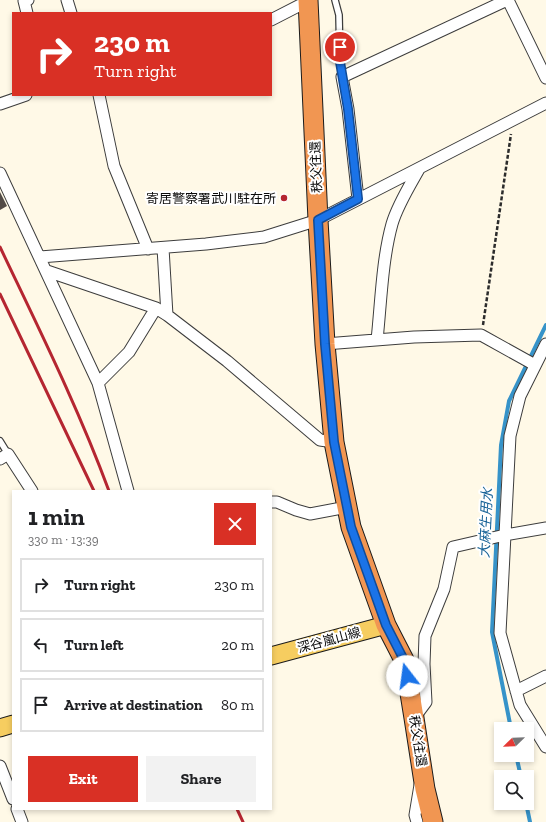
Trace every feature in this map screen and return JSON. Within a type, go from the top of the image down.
[{"type":"highway","name":"秩父往還","points":[[308,0],[325,344],[334,442],[351,527],[386,625],[405,662],[425,789],[433,822]]},
{"type":"main road","name":"深谷嵐山線","points":[[272,656],[386,625]]},
{"type":"main road","points":[[0,728],[12,724]]},
{"type":"street","points":[[27,12],[24,1],[28,0]]},
{"type":"street","points":[[66,0],[71,12]]},
{"type":"street","points":[[272,19],[308,0]]},
{"type":"street","points":[[358,199],[348,109],[342,77],[507,0],[546,78]]},
{"type":"street","points":[[0,104],[23,96]]},
{"type":"street","points":[[99,96],[114,166],[148,249]]},
{"type":"street","points":[[40,257],[163,248],[264,237],[318,220],[546,103]]},
{"type":"street","points":[[377,340],[384,266],[392,222],[418,168]]},
{"type":"street","points":[[0,173],[98,383],[128,490]]},
{"type":"street","points":[[163,248],[167,315]]},
{"type":"street","points":[[47,271],[156,308],[228,361],[320,440],[334,442]]},
{"type":"street","points":[[98,383],[129,352],[156,308]]},
{"type":"street","points":[[325,344],[414,337],[481,335],[535,365]]},
{"type":"street","points":[[546,344],[520,396],[510,436],[500,632],[520,705],[546,747]]},
{"type":"street","points":[[4,457],[31,490]]},
{"type":"street","points":[[272,502],[276,502],[310,514],[346,507]]},
{"type":"street","points":[[414,718],[426,702],[424,664],[425,636],[444,588],[453,547],[505,535],[546,528]]},
{"type":"street","points":[[516,691],[546,676]]},
{"type":"street","points":[[0,766],[12,796]]},
{"type":"street","points":[[417,822],[415,815],[422,771]]},
{"type":"street","points":[[17,810],[22,822]]},
{"type":"lane","points":[[335,0],[339,15],[340,62],[342,77]]},
{"type":"lane","points":[[0,441],[4,457]]},
{"type":"path","points":[[481,335],[513,120]]},
{"type":"building","points":[[0,192],[7,206],[0,210]]},
{"type":"waterway","name":"大麻生用水","points":[[510,722],[492,632],[501,445],[509,401],[546,325]]},
{"type":"waterway","name":"大麻生用水","points":[[518,762],[519,770]]},
{"type":"waterway","name":"大麻生用水","points":[[527,810],[530,822]]},
{"type":"railway","points":[[0,247],[71,398],[109,490]]},
{"type":"railway","points":[[0,294],[94,490]]},
{"type":"railway","points":[[237,810],[243,822]]},
{"type":"place","name":"寄居警察署武川駐在所","points":[[284,198]]},
{"type":"route","points":[[340,47],[340,62],[348,109],[358,199],[318,220],[325,344],[334,442],[351,527],[386,625],[405,662],[407,676]]}]
